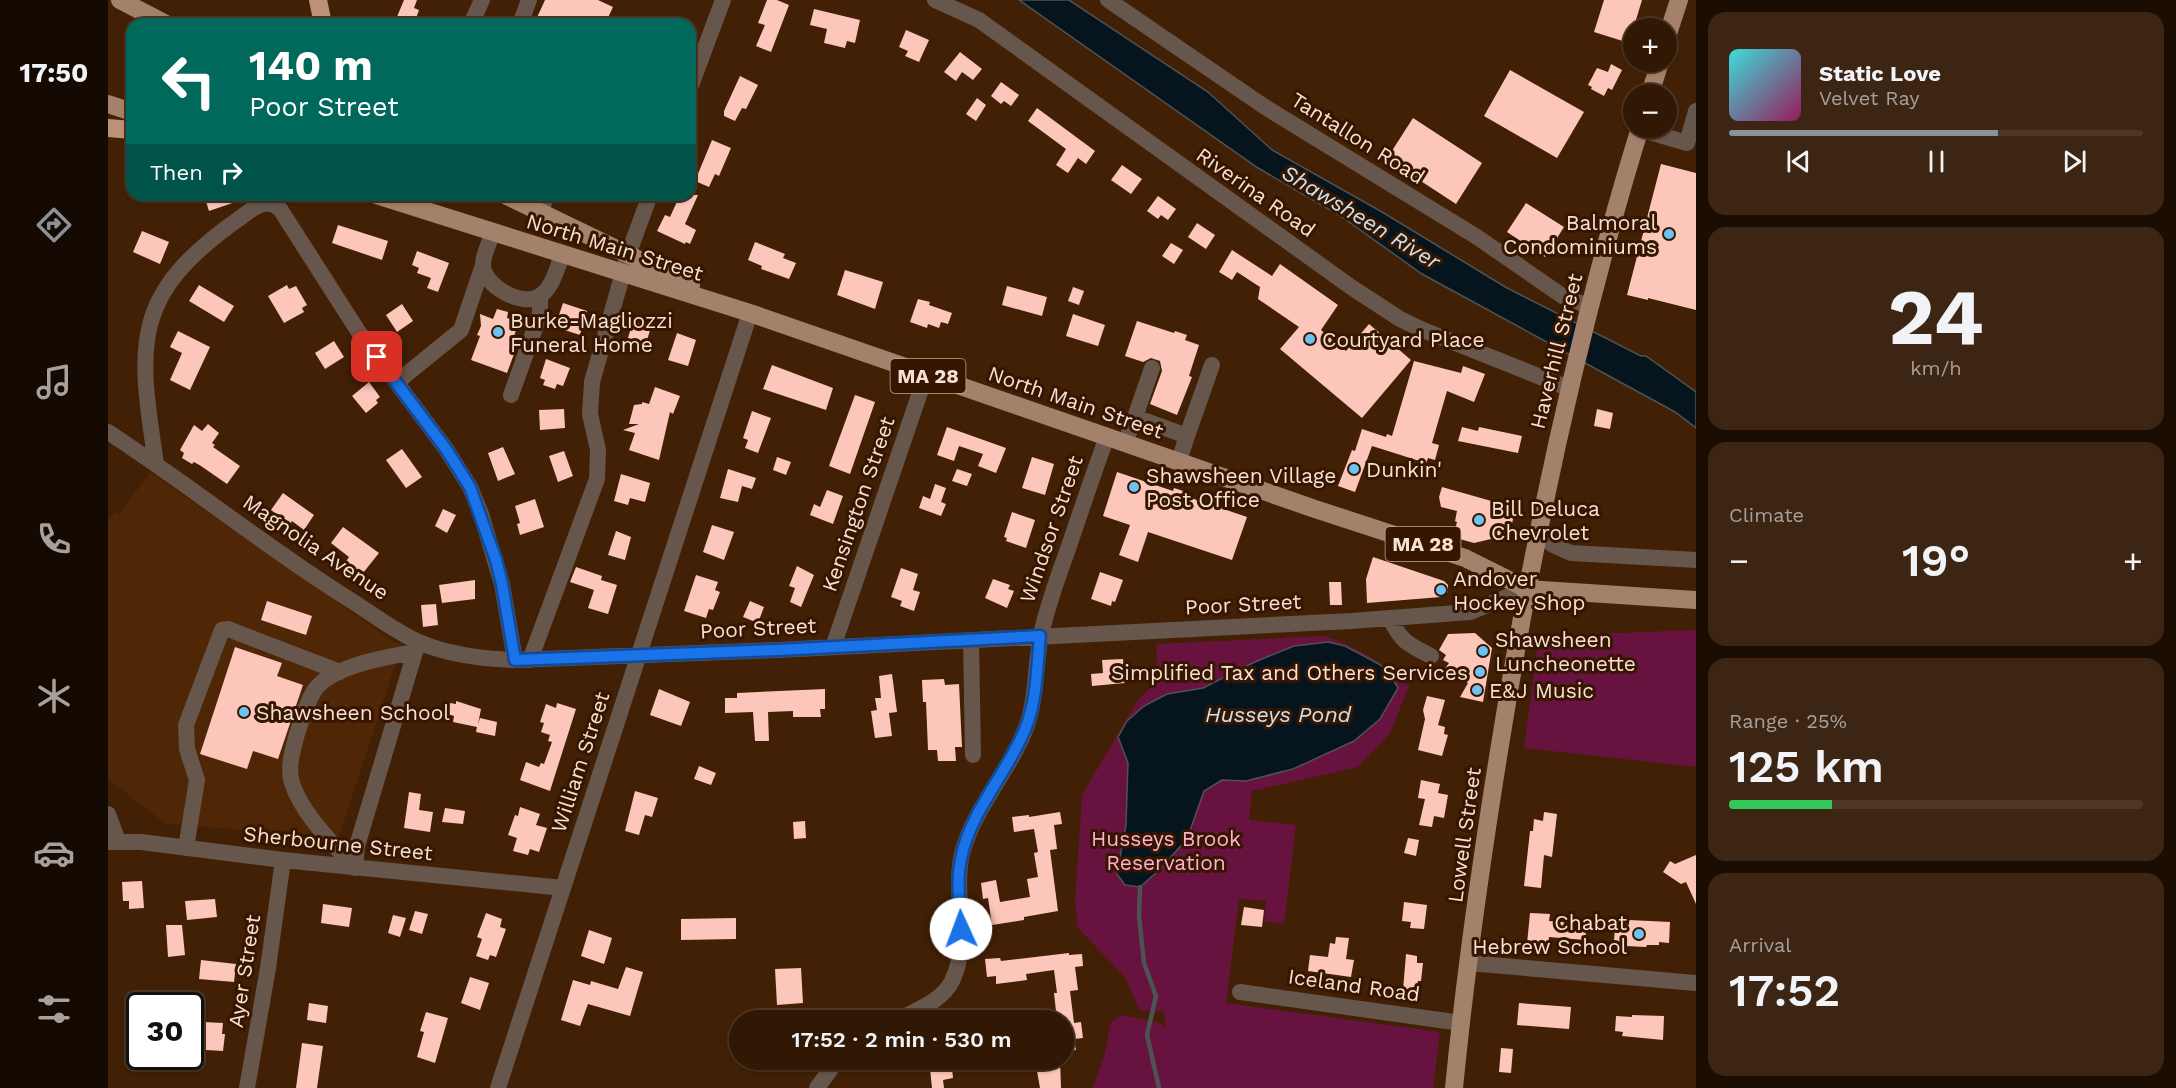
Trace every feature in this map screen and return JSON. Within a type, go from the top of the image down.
[{"type":"highway","points":[[315,18],[318,1]]},
{"type":"highway","points":[[318,1],[322,18]]},
{"type":"highway","points":[[108,128],[126,130]]},
{"type":"main road","points":[[120,0],[154,18]]},
{"type":"main road","points":[[1673,18],[1679,0]]},
{"type":"main road","points":[[108,104],[126,110]]},
{"type":"main road","name":"Haverhill Street","points":[[1527,589],[1587,312],[1636,138]]},
{"type":"main road","name":"North Main Street","points":[[395,201],[750,313],[1315,509],[1466,558],[1527,589],[1696,600]]},
{"type":"main road","name":"MA 28","points":[[517,201],[750,313]]},
{"type":"main road","name":"Lowell Street","points":[[1454,1088],[1484,845],[1527,589]]},
{"type":"street","points":[[474,18],[482,0]]},
{"type":"street","points":[[522,18],[529,0]]},
{"type":"street","points":[[696,72],[723,0]]},
{"type":"street","name":"Riverina Road","points":[[935,0],[979,20],[1351,287],[1400,319],[1446,340],[1571,379]]},
{"type":"street","name":"Tantallon Road","points":[[1108,0],[1265,107],[1477,237],[1587,312]]},
{"type":"street","points":[[1671,138],[1687,143],[1695,122]]},
{"type":"street","points":[[540,213],[545,201]]},
{"type":"street","points":[[522,660],[597,479],[598,450],[590,414],[590,394],[622,273],[648,201]]},
{"type":"street","points":[[156,463],[144,363],[146,338],[154,309],[168,283],[185,263],[221,231],[258,205],[268,203],[280,210],[358,331],[446,449],[470,487],[496,560],[522,660]]},
{"type":"street","points":[[397,382],[461,330],[492,232]]},
{"type":"street","points":[[483,265],[495,285],[508,295],[531,300],[540,296],[548,287],[562,255]]},
{"type":"street","points":[[511,395],[540,314],[540,296]]},
{"type":"street","name":"William Street","points":[[498,1088],[750,313]]},
{"type":"street","points":[[1179,461],[1212,365]]},
{"type":"street","points":[[1125,443],[1152,368]]},
{"type":"street","name":"Kensington Street","points":[[833,648],[926,375]]},
{"type":"street","points":[[1135,417],[1187,436]]},
{"type":"street","name":"Magnolia Avenue","points":[[108,432],[156,463],[310,574],[417,647],[480,658],[522,660]]},
{"type":"street","name":"Windsor Street","points":[[916,1010],[940,996],[953,980],[960,955],[961,941],[959,870],[961,857],[974,823],[1026,726],[1034,696],[1040,636],[1049,602],[1107,437]]},
{"type":"street","points":[[1538,534],[1553,545],[1571,553],[1696,560]]},
{"type":"street","name":"Poor Street","points":[[522,660],[833,648],[1390,618],[1470,612],[1527,589]]},
{"type":"street","points":[[1390,618],[1398,634],[1410,646],[1431,656]]},
{"type":"street","points":[[186,848],[197,780],[187,749],[186,725],[222,630],[228,629],[340,672]]},
{"type":"street","points":[[971,640],[973,755]]},
{"type":"street","points":[[355,868],[303,806],[292,782],[291,770],[295,741],[311,696],[318,686],[340,672],[361,663],[417,647]]},
{"type":"street","points":[[355,868],[357,846],[417,647]]},
{"type":"street","points":[[108,814],[113,841]]},
{"type":"street","name":"Sherbourne Street","points":[[113,841],[563,888]]},
{"type":"street","name":"Ayer Street","points":[[247,1088],[268,968],[283,860]]},
{"type":"street","points":[[1469,963],[1696,983]]},
{"type":"street","name":"Iceland Road","points":[[1240,992],[1461,1023]]},
{"type":"street","points":[[817,1088],[830,1070]]},
{"type":"shaded area","name":"Shawsheen School","points":[[150,472],[393,641],[402,644],[339,837],[166,824],[108,779],[108,521],[115,512],[119,515]]},
{"type":"green space","points":[[1696,630],[1696,767],[1524,748],[1539,636]]},
{"type":"green space","name":"Husseys Brook Reservation","points":[[1323,636],[1352,647],[1396,673],[1398,679],[1409,686],[1390,733],[1358,767],[1252,791],[1249,820],[1296,825],[1284,924],[1264,921],[1266,901],[1239,899],[1226,1003],[1440,1032],[1433,1088],[1093,1088],[1105,1053],[1111,1022],[1122,1015],[1159,1023],[1166,1028],[1164,1011],[1140,1011],[1125,977],[1078,928],[1075,902],[1082,795],[1138,700],[1158,680],[1156,644]]},
{"type":"water","name":"Shawsheen River","points":[[1019,0],[1069,0],[1208,92],[1272,150],[1382,212],[1507,288],[1641,356],[1646,356],[1696,392],[1696,428],[1675,412],[1422,274],[1342,217],[1258,168]]},
{"type":"water","name":"Husseys Pond","points":[[1328,642],[1345,646],[1387,670],[1398,688],[1380,719],[1354,741],[1293,769],[1246,781],[1222,780],[1204,791],[1187,839],[1140,887],[1125,885],[1117,874],[1126,825],[1128,763],[1118,737],[1127,721],[1144,706],[1167,694],[1203,688],[1257,661],[1294,646]]},
{"type":"building","points":[[404,0],[417,0],[414,8],[419,10],[416,18],[396,18]]},
{"type":"building","points":[[545,0],[598,0],[613,7],[608,18],[537,18]]},
{"type":"building","points":[[767,0],[777,0],[789,5],[771,52],[756,46],[765,25],[758,23]]},
{"type":"building","points":[[1604,0],[1642,0],[1637,18],[1623,18],[1623,41],[1594,32]]},
{"type":"building","points":[[814,9],[860,20],[855,43],[847,41],[845,48],[824,43],[827,29],[810,25]]},
{"type":"building","points":[[906,30],[929,40],[919,62],[905,56],[908,51],[899,47]]},
{"type":"building","points":[[960,52],[982,69],[973,80],[962,72],[956,81],[944,72]]},
{"type":"building","points":[[1611,64],[1622,70],[1612,90],[1608,88],[1604,96],[1588,85],[1597,68],[1608,72]]},
{"type":"building","points":[[1510,70],[1584,112],[1557,158],[1484,116]]},
{"type":"building","points":[[740,76],[758,85],[746,109],[742,108],[735,121],[724,116],[724,111]]},
{"type":"building","points":[[1001,82],[1019,95],[1011,106],[1004,101],[1001,104],[991,96]]},
{"type":"building","points":[[977,98],[986,105],[976,121],[966,114]]},
{"type":"building","points":[[1037,108],[1095,151],[1086,164],[1078,158],[1068,173],[1056,165],[1066,149],[1028,121]]},
{"type":"building","points":[[1413,118],[1482,163],[1456,204],[1388,157]]},
{"type":"building","points":[[712,140],[731,148],[719,176],[715,174],[709,187],[696,181]]},
{"type":"building","name":"Balmoral Condominiums","points":[[1661,164],[1696,173],[1696,310],[1627,295]]},
{"type":"building","points":[[1122,165],[1142,179],[1131,194],[1111,180]]},
{"type":"building","points":[[1158,196],[1176,209],[1168,220],[1161,215],[1158,219],[1147,211]]},
{"type":"building","points":[[206,201],[238,201],[209,211]]},
{"type":"building","points":[[677,201],[695,201],[685,224],[696,230],[690,244],[686,242],[685,244],[657,231],[665,215],[670,217]]},
{"type":"building","points":[[1526,203],[1564,227],[1545,257],[1507,232]]},
{"type":"building","points":[[1197,223],[1215,235],[1206,249],[1188,237]]},
{"type":"building","points":[[338,225],[388,241],[382,260],[332,243]]},
{"type":"building","points":[[142,231],[169,242],[160,264],[133,252]]},
{"type":"building","points":[[755,242],[785,254],[783,258],[796,263],[789,279],[761,269],[762,266],[748,260]]},
{"type":"building","points":[[1171,243],[1183,250],[1174,264],[1162,256]]},
{"type":"building","name":"Courtyard Place","points":[[1232,250],[1272,276],[1280,264],[1338,305],[1321,330],[1346,351],[1369,324],[1411,360],[1362,418],[1280,349],[1299,327],[1258,299],[1260,287],[1237,272],[1232,280],[1219,272]]},
{"type":"building","points":[[417,251],[449,263],[438,292],[427,288],[431,278],[417,273],[419,268],[412,265]]},
{"type":"building","points":[[845,270],[883,282],[875,309],[837,295]]},
{"type":"building","points":[[199,285],[234,306],[224,322],[189,301]]},
{"type":"building","points":[[287,285],[289,289],[296,286],[307,305],[302,308],[304,312],[284,323],[268,296]]},
{"type":"building","points":[[1007,286],[1047,297],[1042,316],[1002,305]]},
{"type":"building","points":[[1073,287],[1084,291],[1079,305],[1068,301]]},
{"type":"building","points":[[918,299],[952,313],[948,324],[941,322],[939,328],[928,324],[927,328],[910,322]]},
{"type":"building","points":[[563,303],[587,311],[580,335],[555,327]]},
{"type":"building","points":[[402,304],[413,321],[397,332],[386,315]]},
{"type":"building","points":[[497,309],[508,312],[507,318],[516,321],[513,329],[516,330],[509,352],[514,354],[507,373],[471,360],[480,336],[477,335],[481,326],[480,314],[493,319]]},
{"type":"building","points":[[1073,314],[1105,325],[1098,346],[1066,336]]},
{"type":"building","points":[[633,321],[651,327],[643,353],[625,348]]},
{"type":"building","points":[[1137,321],[1187,335],[1185,340],[1199,345],[1189,376],[1192,377],[1177,415],[1150,404],[1162,371],[1160,361],[1151,358],[1143,362],[1125,356]]},
{"type":"building","points":[[178,331],[210,347],[190,390],[170,380],[182,353],[170,347]]},
{"type":"building","points":[[677,333],[696,340],[688,366],[668,360]]},
{"type":"building","points":[[334,341],[344,357],[325,369],[315,353]]},
{"type":"building","points":[[546,359],[570,368],[563,386],[557,384],[555,389],[543,385],[545,380],[540,378]]},
{"type":"building","points":[[1414,361],[1461,373],[1463,366],[1485,374],[1474,402],[1447,391],[1432,443],[1439,445],[1435,460],[1428,458],[1426,463],[1372,446],[1355,492],[1338,486],[1352,450],[1355,451],[1362,429],[1386,437],[1387,434],[1392,436]]},
{"type":"building","points":[[772,365],[833,388],[826,410],[763,389]]},
{"type":"building","points":[[369,382],[380,397],[376,400],[378,403],[366,413],[352,396]]},
{"type":"building","points":[[655,387],[680,396],[673,414],[670,412],[659,460],[629,450],[635,433],[623,430],[639,424],[629,424],[634,405],[642,404],[642,402],[649,404]]},
{"type":"building","points":[[855,395],[875,402],[850,474],[829,466]]},
{"type":"building","points":[[564,409],[565,428],[540,430],[539,410]]},
{"type":"building","points":[[1597,409],[1613,413],[1610,429],[1594,426]]},
{"type":"building","points":[[752,411],[771,418],[758,453],[745,448],[748,440],[743,438]]},
{"type":"building","points":[[208,424],[219,433],[212,443],[215,445],[213,447],[240,466],[227,484],[201,466],[182,458],[184,453],[180,450],[194,425],[202,431]]},
{"type":"building","points":[[947,427],[1006,448],[996,473],[978,466],[983,454],[959,446],[954,461],[937,455]]},
{"type":"building","points":[[1462,427],[1478,431],[1479,427],[1522,436],[1518,453],[1458,441]]},
{"type":"building","points":[[503,447],[515,474],[498,481],[488,453]]},
{"type":"building","points":[[402,449],[422,477],[406,488],[386,460]]},
{"type":"building","points":[[564,451],[573,476],[558,482],[549,456]]},
{"type":"building","points":[[777,457],[791,462],[786,475],[773,470]]},
{"type":"building","points":[[1032,457],[1054,464],[1045,495],[1022,488]]},
{"type":"building","points":[[728,469],[756,478],[752,489],[742,486],[738,502],[720,498]]},
{"type":"building","points":[[957,469],[972,474],[967,486],[952,481]]},
{"type":"building","points":[[1117,472],[1173,491],[1174,488],[1192,494],[1191,498],[1247,517],[1232,560],[1148,532],[1138,562],[1119,555],[1130,525],[1103,516]]},
{"type":"building","points":[[621,474],[650,483],[645,502],[630,498],[628,505],[614,501]]},
{"type":"building","points":[[935,484],[946,488],[941,502],[946,504],[941,516],[919,508],[923,496],[930,499]]},
{"type":"building","points":[[1442,487],[1516,508],[1511,527],[1491,539],[1474,543],[1456,538],[1457,511],[1441,507],[1439,497]]},
{"type":"building","points":[[827,490],[843,496],[833,524],[810,515],[814,504],[820,507]]},
{"type":"building","points":[[283,493],[314,515],[304,530],[292,521],[290,524],[271,510]]},
{"type":"building","points":[[535,499],[544,527],[520,535],[517,524],[520,523],[515,506]]},
{"type":"building","points":[[443,509],[456,515],[447,533],[435,526]]},
{"type":"building","points":[[1012,512],[1035,520],[1026,548],[1006,541],[1007,538],[1004,537]]},
{"type":"building","points":[[712,525],[734,532],[724,560],[703,552]]},
{"type":"building","points":[[343,527],[379,553],[359,578],[343,566],[349,557],[331,543]]},
{"type":"building","points":[[616,531],[631,537],[625,560],[608,555]]},
{"type":"building","points":[[1373,557],[1444,581],[1448,585],[1448,592],[1441,597],[1367,603],[1366,579]]},
{"type":"building","points":[[797,566],[814,575],[801,607],[790,602],[795,588],[789,586]]},
{"type":"building","points":[[576,567],[602,576],[601,580],[617,585],[608,614],[588,608],[594,590],[570,582]]},
{"type":"building","points":[[901,568],[918,574],[913,590],[920,592],[914,611],[900,606],[902,601],[891,597]]},
{"type":"building","points":[[1100,572],[1123,580],[1115,602],[1112,601],[1111,606],[1091,599]]},
{"type":"building","points":[[696,575],[718,582],[715,590],[720,592],[713,610],[709,609],[706,618],[684,611]]},
{"type":"building","points":[[993,579],[1010,585],[1008,589],[1014,591],[1007,608],[985,598]]},
{"type":"building","points":[[475,580],[475,599],[442,603],[439,585]]},
{"type":"building","points":[[1329,582],[1341,582],[1342,605],[1330,605]]},
{"type":"building","points":[[267,601],[312,616],[306,635],[261,620]]},
{"type":"building","points":[[750,601],[764,607],[758,623],[743,617]]},
{"type":"building","points":[[436,604],[438,625],[423,627],[421,605]]},
{"type":"building","points":[[1475,633],[1492,648],[1483,702],[1460,697],[1468,683],[1444,670],[1449,663],[1443,660],[1446,655],[1439,650],[1448,634]]},
{"type":"building","points":[[235,647],[282,663],[277,676],[303,685],[278,759],[253,751],[247,769],[200,754]]},
{"type":"building","points":[[1123,659],[1125,683],[1092,686],[1091,674],[1103,673],[1102,660]]},
{"type":"building","points":[[892,674],[897,712],[889,713],[892,736],[875,738],[871,711],[877,710],[875,698],[881,698],[879,676]]},
{"type":"building","points":[[944,679],[945,685],[959,684],[962,747],[955,747],[956,761],[938,761],[937,750],[928,750],[926,702],[923,702],[922,680]]},
{"type":"building","points":[[659,689],[690,702],[681,726],[650,715]]},
{"type":"building","points":[[825,689],[825,709],[820,709],[821,717],[793,717],[793,711],[768,712],[769,741],[755,741],[753,712],[725,713],[725,698],[737,698],[737,693]]},
{"type":"building","points":[[1427,696],[1445,700],[1438,725],[1445,727],[1444,734],[1448,735],[1442,756],[1418,750],[1425,719],[1423,710]]},
{"type":"building","points":[[456,701],[481,709],[478,724],[480,718],[497,722],[495,736],[476,732],[477,727],[453,722],[454,716],[447,714],[450,703],[456,704]]},
{"type":"building","points":[[557,703],[576,709],[550,791],[520,780],[526,762],[539,767],[541,763],[544,764],[552,742],[548,741],[550,735],[541,732],[544,723],[540,722],[546,704],[556,708]]},
{"type":"building","points":[[699,766],[716,773],[711,785],[694,779]]},
{"type":"building","points":[[1421,780],[1440,784],[1438,793],[1448,795],[1444,818],[1434,816],[1432,827],[1419,825],[1425,799],[1418,798]]},
{"type":"building","points":[[635,791],[658,798],[652,817],[645,815],[639,835],[625,831]]},
{"type":"building","points":[[409,792],[421,794],[419,810],[433,812],[430,832],[404,828]]},
{"type":"building","points":[[520,807],[540,814],[536,825],[547,828],[539,852],[530,849],[528,855],[513,851],[517,838],[508,835]]},
{"type":"building","points":[[445,808],[465,811],[463,824],[442,822]]},
{"type":"building","points":[[1060,812],[1062,824],[1054,825],[1057,849],[1050,850],[1058,911],[992,925],[988,898],[983,899],[981,883],[996,880],[1000,902],[1030,897],[1027,879],[1038,877],[1034,853],[1038,852],[1034,829],[1014,832],[1012,817]]},
{"type":"building","points":[[1544,812],[1557,814],[1552,857],[1544,855],[1541,888],[1524,886],[1530,831],[1533,831],[1534,819],[1543,821]]},
{"type":"building","points":[[805,821],[806,838],[794,839],[793,822]]},
{"type":"building","points":[[1408,838],[1419,840],[1416,856],[1404,853]]},
{"type":"building","points":[[1696,855],[1696,904],[1686,882],[1681,884],[1663,872],[1670,861],[1675,864]]},
{"type":"building","points":[[142,881],[144,908],[129,909],[129,901],[123,901],[122,882]]},
{"type":"building","points":[[215,899],[217,917],[187,920],[185,901]]},
{"type":"building","points":[[1404,902],[1427,905],[1424,929],[1410,928],[1411,922],[1402,921]]},
{"type":"building","points":[[323,904],[352,908],[349,927],[321,923]]},
{"type":"building","points":[[1244,907],[1264,910],[1262,927],[1241,925]]},
{"type":"building","points":[[415,911],[428,914],[422,934],[409,930]]},
{"type":"building","points":[[486,913],[502,919],[500,927],[506,929],[496,957],[490,955],[488,960],[476,956],[482,939],[477,937]]},
{"type":"building","points":[[1530,913],[1550,914],[1549,921],[1587,924],[1585,940],[1549,937],[1548,946],[1527,944]]},
{"type":"building","points":[[393,915],[406,918],[400,937],[388,933]]},
{"type":"building","points":[[736,918],[736,939],[681,940],[681,919]]},
{"type":"building","points":[[1629,920],[1670,922],[1669,943],[1659,942],[1659,945],[1647,945],[1646,947],[1626,946],[1626,943],[1614,942],[1615,924],[1629,925]]},
{"type":"building","points":[[166,925],[182,925],[185,955],[168,957]]},
{"type":"building","points":[[589,930],[612,938],[604,964],[581,956]]},
{"type":"building","points":[[1336,937],[1349,938],[1346,959],[1354,960],[1351,977],[1308,971],[1310,955],[1328,957],[1330,943],[1335,944]]},
{"type":"building","points":[[1069,953],[1069,955],[1082,954],[1083,966],[1075,967],[1078,990],[1070,991],[1072,1010],[1056,1010],[1054,993],[1057,993],[1054,970],[1026,974],[1027,980],[996,984],[996,976],[987,977],[985,959],[1000,958],[1001,961]]},
{"type":"building","points":[[1406,954],[1417,956],[1417,963],[1423,963],[1421,981],[1418,981],[1416,991],[1403,990]]},
{"type":"building","points":[[201,960],[236,964],[234,982],[199,979]]},
{"type":"building","points":[[626,967],[643,972],[630,1016],[588,1004],[580,1026],[561,1020],[573,980],[590,985],[591,981],[618,989]]},
{"type":"building","points":[[801,968],[803,1003],[777,1005],[775,969]]},
{"type":"building","points":[[470,977],[489,983],[480,1010],[461,1003]]},
{"type":"building","points":[[309,1003],[328,1006],[326,1023],[307,1020]]},
{"type":"building","points":[[1519,1003],[1571,1007],[1569,1029],[1517,1025]]},
{"type":"building","points":[[426,1012],[448,1018],[435,1063],[417,1057],[424,1032],[420,1031]]},
{"type":"building","points":[[1632,1015],[1664,1016],[1663,1040],[1622,1036],[1623,1032],[1615,1031],[1616,1016],[1632,1017]]},
{"type":"building","points":[[204,1022],[223,1023],[222,1034],[225,1034],[223,1051],[206,1050],[206,1041],[204,1041]]},
{"type":"building","points":[[1081,1022],[1083,1038],[1074,1039],[1074,1023]]},
{"type":"building","points":[[302,1043],[323,1046],[317,1088],[296,1088]]},
{"type":"building","points":[[1501,1048],[1513,1049],[1511,1073],[1499,1072]]},
{"type":"building","points":[[930,1070],[952,1070],[953,1078],[943,1080],[944,1088],[932,1088]]},
{"type":"building","points":[[1060,1070],[1061,1088],[1040,1088],[1037,1071]]},
{"type":"waterway","points":[[1140,887],[1139,916],[1144,963],[1156,996],[1147,1035],[1159,1088]]},
{"type":"place","name":"Balmoral Condominiums","points":[[1669,234]]},
{"type":"place","name":"Burke-Magliozzi Funeral Home","points":[[498,332]]},
{"type":"place","name":"Courtyard Place","points":[[1310,339]]},
{"type":"place","name":"Dunkin'","points":[[1354,469]]},
{"type":"place","name":"Shawsheen Village Post Office","points":[[1134,487]]},
{"type":"place","name":"Bill Deluca Chevrolet","points":[[1479,520]]},
{"type":"place","name":"Andover Hockey Shop","points":[[1441,590]]},
{"type":"place","name":"Shawsheen Luncheonette","points":[[1483,651]]},
{"type":"place","name":"Simplified Tax and Others Services","points":[[1480,672]]},
{"type":"place","name":"E&J Music","points":[[1477,690]]},
{"type":"place","name":"Shawsheen School","points":[[244,712]]},
{"type":"place","name":"Chabat Hebrew School","points":[[1639,934]]},
{"type":"route","points":[[377,357],[446,449],[470,487],[496,560],[515,660],[638,657],[1040,636],[1034,696],[1026,726],[968,835],[961,857],[959,870],[961,929]]}]
